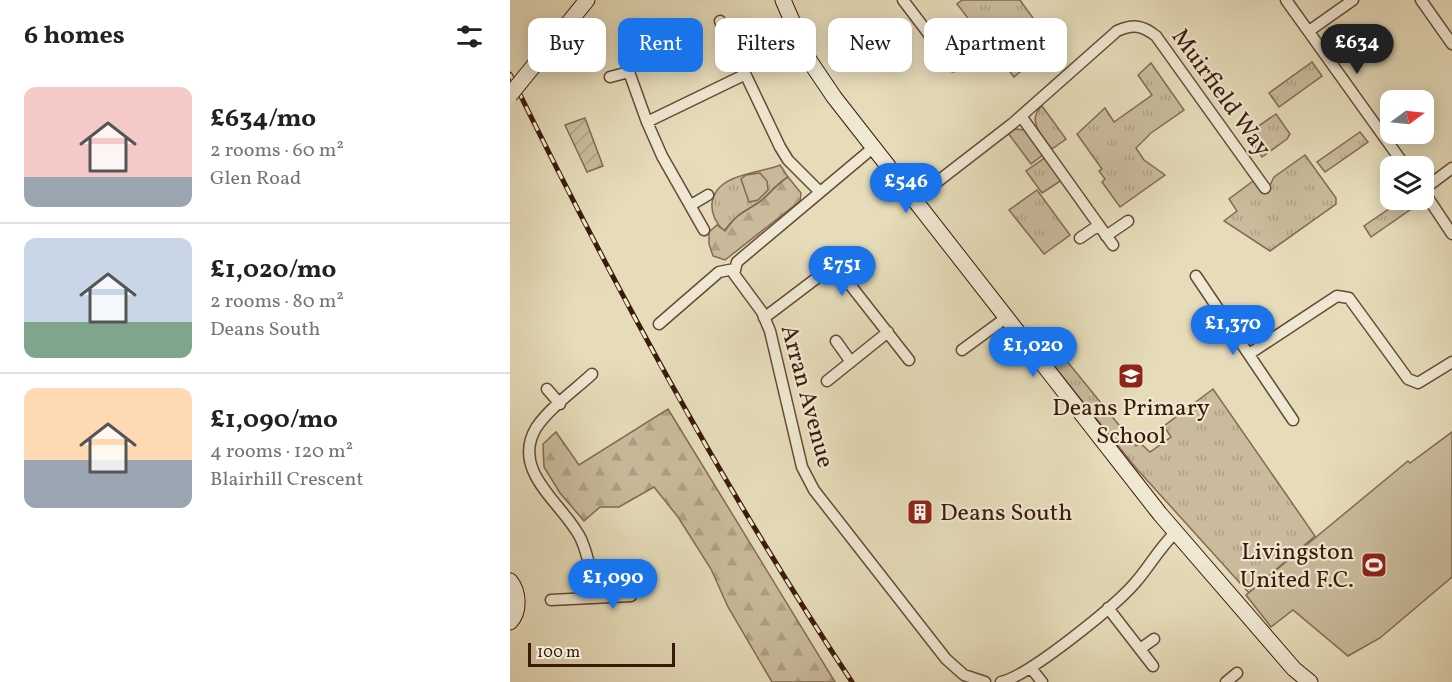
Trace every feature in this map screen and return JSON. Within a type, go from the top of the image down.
[{"type":"street","points":[[510,95],[587,0]]},
{"type":"street","points":[[783,0],[809,60],[834,97],[1176,532],[1294,669],[1310,682]]},
{"type":"street","points":[[903,0],[924,28]]},
{"type":"street","points":[[1286,0],[1398,156]]},
{"type":"street","points":[[1309,31],[1353,0]]},
{"type":"street","points":[[1422,0],[1452,45]]},
{"type":"street","name":"Muirfield Way","points":[[915,199],[1021,116],[1117,31],[1134,25],[1145,27],[1156,36],[1265,188]]},
{"type":"street","points":[[609,77],[629,72],[662,156],[704,230]]},
{"type":"street","points":[[743,72],[788,160],[819,191]]},
{"type":"street","points":[[647,122],[744,75]]},
{"type":"street","points":[[1021,116],[1110,240],[1128,220]]},
{"type":"street","points":[[659,324],[719,272],[734,269],[737,262],[874,147]]},
{"type":"street","points":[[1434,183],[1452,168]]},
{"type":"street","points":[[691,205],[708,195]]},
{"type":"street","points":[[1434,206],[1452,234]]},
{"type":"street","points":[[1080,238],[1099,225]]},
{"type":"street","points":[[764,318],[830,268],[837,268],[909,360]]},
{"type":"street","name":"Arran Avenue","points":[[734,269],[737,281],[764,318],[807,478],[962,679],[985,682]]},
{"type":"street","points":[[1196,276],[1293,420]]},
{"type":"street","points":[[1249,354],[1337,296],[1344,295],[1349,298],[1408,379],[1418,382],[1452,362]]},
{"type":"street","points":[[962,350],[1007,317]]},
{"type":"street","points":[[827,381],[888,332]]},
{"type":"street","points":[[836,341],[851,362]]},
{"type":"street","points":[[592,374],[538,425],[532,437],[529,456],[535,475],[580,537],[590,563],[595,597]]},
{"type":"street","points":[[547,389],[560,404]]},
{"type":"street","points":[[1001,682],[1018,677],[1108,608],[1136,583],[1161,546],[1176,532]]},
{"type":"street","points":[[510,581],[514,587],[517,602],[515,617],[510,622]]},
{"type":"street","points":[[551,600],[631,596]]},
{"type":"street","points":[[1108,608],[1153,666]]},
{"type":"street","points":[[1140,649],[1154,639]]},
{"type":"street","points":[[1031,668],[1042,682]]},
{"type":"street","points":[[1226,682],[1237,673]]},
{"type":"green space","points":[[962,0],[1020,0],[1033,18],[968,18],[957,4]]},
{"type":"green space","points":[[1312,62],[1322,76],[1279,107],[1269,93]]},
{"type":"green space","points":[[1151,63],[1184,110],[1151,133],[1136,148],[1144,160],[1165,175],[1120,207],[1102,182],[1105,179],[1099,171],[1102,169],[1077,134],[1105,108],[1114,122],[1152,95],[1138,75]]},
{"type":"green space","points":[[1010,72],[1020,72],[1014,77]]},
{"type":"green space","points":[[1042,106],[1066,139],[1052,149],[1035,122],[1037,111]]},
{"type":"green space","points":[[1276,114],[1290,134],[1287,139],[1262,157],[1247,134]]},
{"type":"green space","points":[[585,118],[603,166],[587,172],[565,125]]},
{"type":"green space","points":[[1015,129],[1025,130],[1044,154],[1031,164],[1008,133]]},
{"type":"green space","points":[[1360,132],[1368,142],[1325,172],[1317,162]]},
{"type":"green space","points":[[1305,155],[1336,198],[1336,204],[1270,251],[1224,221],[1237,211],[1229,199],[1253,181],[1262,193],[1268,189],[1274,177]]},
{"type":"green space","points":[[1046,157],[1062,180],[1042,193],[1026,171]]},
{"type":"green space","points":[[780,165],[788,177],[762,200],[736,217],[724,231],[712,211],[715,193],[730,180]]},
{"type":"green space","points":[[760,173],[767,181],[768,190],[758,200],[749,202],[741,179],[746,175]]},
{"type":"green space","points":[[788,177],[801,193],[800,201],[725,260],[713,256],[709,244],[709,232],[717,225],[725,231],[737,217],[762,200]]},
{"type":"green space","points":[[1037,190],[1070,235],[1044,254],[1009,210]]},
{"type":"green space","points":[[1387,210],[1410,210],[1371,237],[1364,226]]},
{"type":"green space","points":[[1053,344],[1136,446],[1140,443],[1150,452],[1171,437],[1164,426],[1213,389],[1315,536],[1249,593],[1136,468],[1045,355]]},
{"type":"green space","points":[[668,409],[835,682],[772,682],[728,607],[711,569],[678,517],[654,487],[619,507],[600,507],[584,521],[560,493],[544,467],[543,444],[556,432],[579,465]]},
{"type":"green space","points":[[1452,432],[1452,577],[1380,638],[1348,656],[1293,610],[1271,627],[1246,595],[1408,461],[1410,463]]},
{"type":"railway","points":[[510,74],[588,230],[671,384],[758,535],[852,682]]},
{"type":"place","name":"Deans Primary School","points":[[1131,376]]},
{"type":"place","name":"Deans South","points":[[920,512]]},
{"type":"place","name":"Livingston United F.C.","points":[[1374,565]]}]
